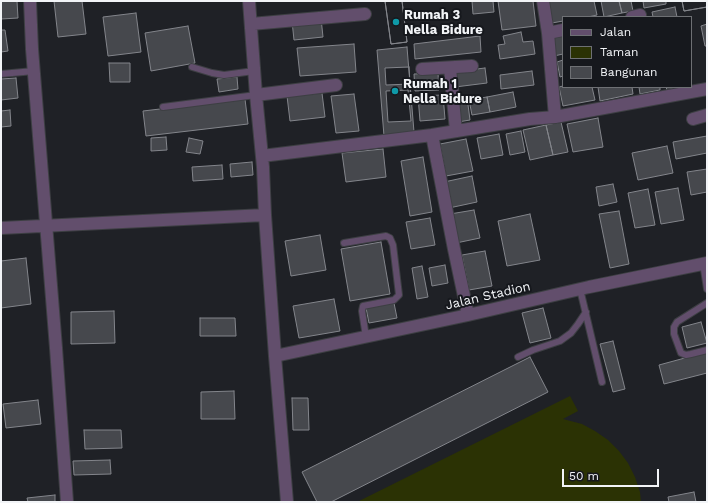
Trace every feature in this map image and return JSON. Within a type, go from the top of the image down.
[{"type":"street","points":[[30,1],[67,502]]},
{"type":"street","points":[[249,1],[262,156],[275,356],[287,502]]},
{"type":"street","points":[[542,1],[558,83],[555,117]]},
{"type":"street","points":[[251,24],[365,14]]},
{"type":"street","points":[[548,33],[562,30]]},
{"type":"street","points":[[422,69],[472,66]]},
{"type":"street","points":[[450,68],[456,131]]},
{"type":"street","points":[[256,95],[336,85]]},
{"type":"street","points":[[262,156],[432,135],[530,119],[555,117],[707,90]]},
{"type":"street","points":[[693,119],[707,115]]},
{"type":"street","points":[[432,135],[468,315]]},
{"type":"street","points":[[1,228],[265,215]]},
{"type":"street","name":"Jalan Stadion","points":[[275,356],[705,263]]},
{"type":"lane","points":[[192,67],[224,75],[254,71]]},
{"type":"lane","points":[[1,74],[34,71]]},
{"type":"lane","points":[[163,107],[256,95]]},
{"type":"lane","points":[[344,243],[386,236],[390,238],[393,245],[399,296],[394,300],[363,306],[362,311],[366,337]]},
{"type":"lane","points":[[705,263],[707,289]]},
{"type":"lane","points":[[580,289],[602,382]]},
{"type":"lane","points":[[707,303],[678,322],[674,327],[674,334],[681,353],[686,355],[707,350]]},
{"type":"lane","points":[[518,357],[533,350],[560,341],[571,333],[586,312]]},
{"type":"green space","points":[[570,396],[578,411],[563,419],[582,424],[595,431],[608,440],[619,451],[628,463],[635,477],[640,492],[641,502],[357,502]]},
{"type":"building","points":[[1,1],[17,1],[18,18],[1,19]]},
{"type":"building","points":[[54,1],[82,1],[86,34],[58,37]]},
{"type":"building","name":"Rumah 3 Nella Bidure","points":[[385,1],[402,1],[407,42],[391,44]]},
{"type":"building","name":"Rumah 3 Nella Bidure","points":[[385,1],[402,1],[407,42],[391,44]]},
{"type":"building","points":[[472,1],[493,1],[494,12],[473,14]]},
{"type":"building","points":[[498,1],[533,1],[536,26],[502,30]]},
{"type":"building","points":[[548,1],[594,1],[597,15],[562,16],[562,21],[552,23]]},
{"type":"building","points":[[601,1],[619,1],[622,13],[604,16]]},
{"type":"building","points":[[619,1],[631,1],[633,11],[622,13]]},
{"type":"building","points":[[643,1],[666,1],[666,4],[644,8]]},
{"type":"building","points":[[682,1],[707,1],[707,7],[684,11]]},
{"type":"building","points":[[682,1],[707,1],[707,7],[684,11]]},
{"type":"building","points":[[675,7],[677,16],[653,16],[652,12]]},
{"type":"building","points":[[136,13],[141,52],[108,56],[103,17]]},
{"type":"building","points":[[321,18],[323,37],[294,40],[292,21]]},
{"type":"building","points":[[707,24],[707,46],[705,46],[701,26]]},
{"type":"building","points":[[188,26],[195,63],[151,71],[145,33]]},
{"type":"building","points":[[1,30],[5,30],[8,51],[1,52]]},
{"type":"building","points":[[521,32],[523,42],[533,41],[535,54],[500,59],[498,45],[505,44],[503,36]]},
{"type":"building","points":[[562,34],[562,54],[554,56],[551,36]]},
{"type":"building","points":[[480,36],[481,52],[415,59],[414,44]]},
{"type":"building","points":[[354,44],[356,72],[300,76],[297,48]]},
{"type":"building","name":"Rumah 1 Nella Bidure","points":[[407,47],[414,132],[384,136],[377,50]]},
{"type":"building","points":[[562,60],[562,76],[560,77],[557,62]]},
{"type":"building","points":[[109,63],[130,63],[130,82],[110,82]]},
{"type":"building","points":[[409,67],[410,84],[386,85],[385,68]]},
{"type":"building","points":[[485,68],[487,83],[455,87],[453,72]]},
{"type":"building","points":[[532,71],[534,85],[501,89],[500,75]]},
{"type":"building","points":[[438,73],[439,90],[415,91],[414,74]]},
{"type":"building","points":[[237,77],[238,89],[219,92],[217,79]]},
{"type":"building","points":[[16,78],[18,98],[1,100],[1,79]]},
{"type":"building","points":[[559,87],[592,88],[595,100],[563,106]]},
{"type":"building","points":[[598,88],[632,88],[633,94],[600,101]]},
{"type":"building","points":[[639,88],[660,88],[660,90],[640,94]]},
{"type":"building","points":[[408,90],[411,121],[388,122],[386,91]]},
{"type":"building","points":[[513,92],[516,107],[490,112],[487,97]]},
{"type":"building","points":[[322,93],[325,117],[290,121],[287,96]]},
{"type":"building","points":[[354,94],[359,131],[336,133],[331,96]]},
{"type":"building","points":[[443,95],[445,119],[420,121],[418,96]]},
{"type":"building","points":[[467,97],[470,120],[458,122],[455,99]]},
{"type":"building","points":[[487,97],[490,112],[472,115],[469,100]]},
{"type":"building","points":[[245,99],[248,124],[146,136],[143,111]]},
{"type":"building","points":[[10,110],[11,126],[1,127],[1,111]]},
{"type":"building","points":[[598,118],[603,147],[573,152],[567,124]]},
{"type":"building","points":[[561,122],[568,152],[553,155],[546,125]]},
{"type":"building","points":[[546,125],[553,155],[530,160],[523,130]]},
{"type":"building","points":[[521,131],[525,152],[510,155],[506,134]]},
{"type":"building","points":[[499,134],[503,155],[481,159],[477,138]]},
{"type":"building","points":[[707,136],[707,153],[676,159],[673,142]]},
{"type":"building","points":[[166,137],[167,150],[151,151],[151,138]]},
{"type":"building","points":[[189,138],[203,141],[200,154],[186,152]]},
{"type":"building","points":[[466,139],[473,171],[446,176],[440,144]]},
{"type":"building","points":[[667,146],[673,173],[638,180],[632,153]]},
{"type":"building","points":[[383,149],[386,177],[346,182],[342,153]]},
{"type":"building","points":[[423,157],[432,212],[410,216],[401,161]]},
{"type":"building","points":[[252,162],[253,175],[231,177],[230,164]]},
{"type":"building","points":[[222,165],[223,179],[193,181],[192,167]]},
{"type":"building","points":[[707,169],[707,192],[691,195],[687,172]]},
{"type":"building","points":[[472,176],[477,202],[449,208],[444,182]]},
{"type":"building","points":[[613,184],[617,202],[599,206],[596,187]]},
{"type":"building","points":[[678,188],[684,220],[661,224],[655,192]]},
{"type":"building","points":[[648,189],[655,225],[635,228],[628,193]]},
{"type":"building","points":[[474,210],[480,238],[456,243],[450,214]]},
{"type":"building","points":[[619,211],[629,264],[610,268],[599,214]]},
{"type":"building","points":[[530,214],[540,260],[507,266],[498,221]]},
{"type":"building","points":[[430,218],[435,245],[411,249],[406,222]]},
{"type":"building","points":[[320,235],[326,270],[291,276],[285,241]]},
{"type":"building","points":[[381,242],[390,294],[350,301],[341,249]]},
{"type":"building","points":[[485,251],[492,286],[469,290],[462,255]]},
{"type":"building","points":[[26,258],[31,304],[1,308],[1,261]]},
{"type":"building","points":[[445,265],[448,283],[432,286],[429,268]]},
{"type":"building","points":[[422,266],[428,297],[417,299],[412,268]]},
{"type":"building","points":[[334,299],[340,331],[299,338],[293,306]]},
{"type":"building","points":[[394,303],[397,318],[369,323],[366,308]]},
{"type":"building","points":[[543,308],[551,338],[530,343],[522,313]]},
{"type":"building","points":[[114,311],[115,343],[71,344],[71,312]]},
{"type":"building","points":[[200,318],[235,318],[236,336],[200,336]]},
{"type":"building","points":[[701,322],[707,343],[687,348],[682,327]]},
{"type":"building","points":[[613,341],[625,389],[613,392],[600,344]]},
{"type":"building","points":[[707,352],[707,373],[664,384],[659,365]]},
{"type":"building","points":[[530,357],[548,392],[331,502],[317,502],[302,472]]},
{"type":"building","points":[[234,391],[235,419],[201,419],[201,392]]},
{"type":"building","points":[[292,398],[308,398],[309,430],[293,430]]},
{"type":"building","points":[[38,400],[41,424],[6,428],[3,404]]},
{"type":"building","points":[[84,430],[121,430],[122,448],[85,449]]},
{"type":"building","points":[[110,460],[111,474],[74,475],[73,461]]},
{"type":"building","points":[[694,492],[696,502],[669,502],[668,497]]},
{"type":"building","points":[[55,495],[55,502],[28,502],[27,498]]},
{"type":"place","name":"Rumah 3 Nella Bidure","points":[[396,22]]},
{"type":"place","name":"Rumah 1 Nella Bidure","points":[[395,91]]}]
